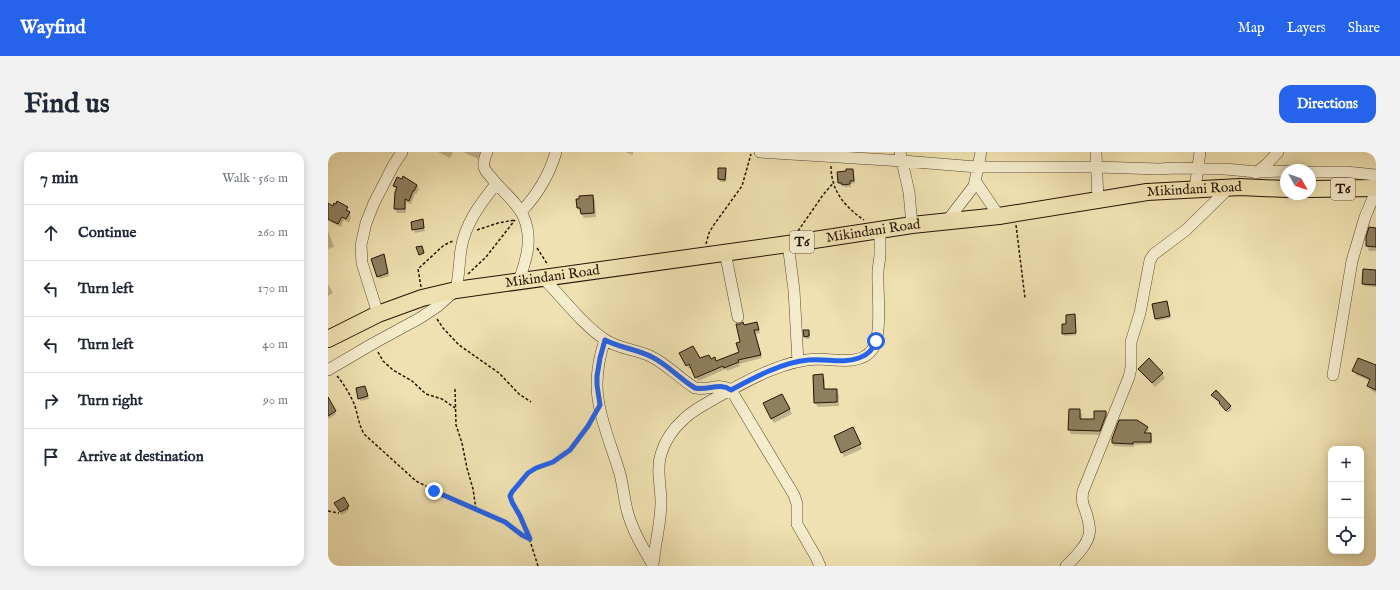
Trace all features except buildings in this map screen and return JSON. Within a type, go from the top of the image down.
[{"type":"highway","name":"Mikindani Road","points":[[328,339],[378,314],[426,304],[457,287],[519,282],[912,225],[1098,201],[1147,192],[1235,187],[1280,188]]},
{"type":"highway","name":"T6","points":[[1316,189],[1376,190]]},
{"type":"street","points":[[378,314],[362,263],[360,245],[366,222],[374,203],[402,152]]},
{"type":"street","points":[[487,152],[484,158],[483,166],[496,184],[516,205],[518,216]]},
{"type":"street","points":[[518,216],[541,188],[550,170],[556,152]]},
{"type":"street","points":[[760,152],[832,156],[902,156],[977,167],[1097,167],[1123,169],[1224,169],[1257,172],[1280,171]]},
{"type":"street","points":[[947,221],[976,182],[977,167],[981,152]]},
{"type":"street","points":[[1096,152],[1098,201]]},
{"type":"street","points":[[1195,189],[1200,152]]},
{"type":"street","points":[[1066,566],[1076,557],[1089,538],[1089,527],[1082,500],[1083,491],[1129,377],[1131,368],[1131,342],[1140,313],[1150,260],[1154,254],[1168,244],[1235,187],[1267,164],[1278,152]]},
{"type":"street","points":[[902,156],[909,192],[912,225]]},
{"type":"street","points":[[1316,172],[1346,172],[1376,175]]},
{"type":"street","points":[[976,182],[1005,214]]},
{"type":"street","points":[[457,287],[461,250],[465,234],[472,217],[496,184]]},
{"type":"street","points":[[1333,374],[1352,261],[1365,217],[1376,190]]},
{"type":"street","points":[[518,216],[524,218],[529,239],[527,257],[519,282]]},
{"type":"street","points":[[653,565],[654,549],[660,521],[660,454],[667,439],[678,424],[687,416],[731,390],[764,374],[798,362],[820,359],[854,360],[866,355],[872,350],[876,341],[879,317],[878,271],[880,255],[880,230]]},
{"type":"street","points":[[788,244],[794,290],[798,362]]},
{"type":"street","points":[[725,252],[738,317]]},
{"type":"street","points":[[549,277],[584,322],[605,340],[652,357],[695,388],[704,390],[720,386],[731,390],[794,495],[797,504],[797,524],[820,566]]},
{"type":"street","points":[[329,369],[420,318],[426,304]]},
{"type":"street","points":[[605,340],[597,376],[600,405],[622,481],[627,510],[636,534],[653,565]]},
{"type":"path","points":[[702,255],[712,229],[742,186],[751,152]]},
{"type":"path","points":[[832,156],[832,175],[840,198],[853,212],[880,230]]},
{"type":"path","points":[[788,244],[834,182]]},
{"type":"path","points":[[1005,214],[1018,235],[1025,298]]},
{"type":"path","points":[[518,216],[465,234],[444,245],[418,269],[426,304],[443,328],[459,344],[499,373],[519,394],[531,402]]},
{"type":"path","points":[[457,287],[483,261],[518,216]]},
{"type":"path","points":[[529,239],[536,247],[549,277]]},
{"type":"path","points":[[374,343],[383,361],[393,370],[412,381],[426,394],[442,399],[455,408]]},
{"type":"path","points":[[329,369],[342,382],[354,406],[364,434],[416,481],[434,491],[505,522],[530,539]]},
{"type":"path","points":[[455,389],[456,425],[473,489],[476,509]]},
{"type":"path","points":[[538,566],[530,539],[510,496],[528,473],[536,468],[553,462],[570,450],[588,426],[600,405]]},
{"type":"path","points":[[328,511],[339,513]]},
{"type":"route","points":[[434,491],[505,522],[530,539],[510,496],[519,482],[528,473],[544,464],[553,462],[570,450],[588,426],[600,405],[598,398],[597,376],[605,340],[652,357],[695,388],[701,390],[724,386],[731,390],[750,380],[791,363],[820,359],[854,360],[871,351],[876,341]]}]
